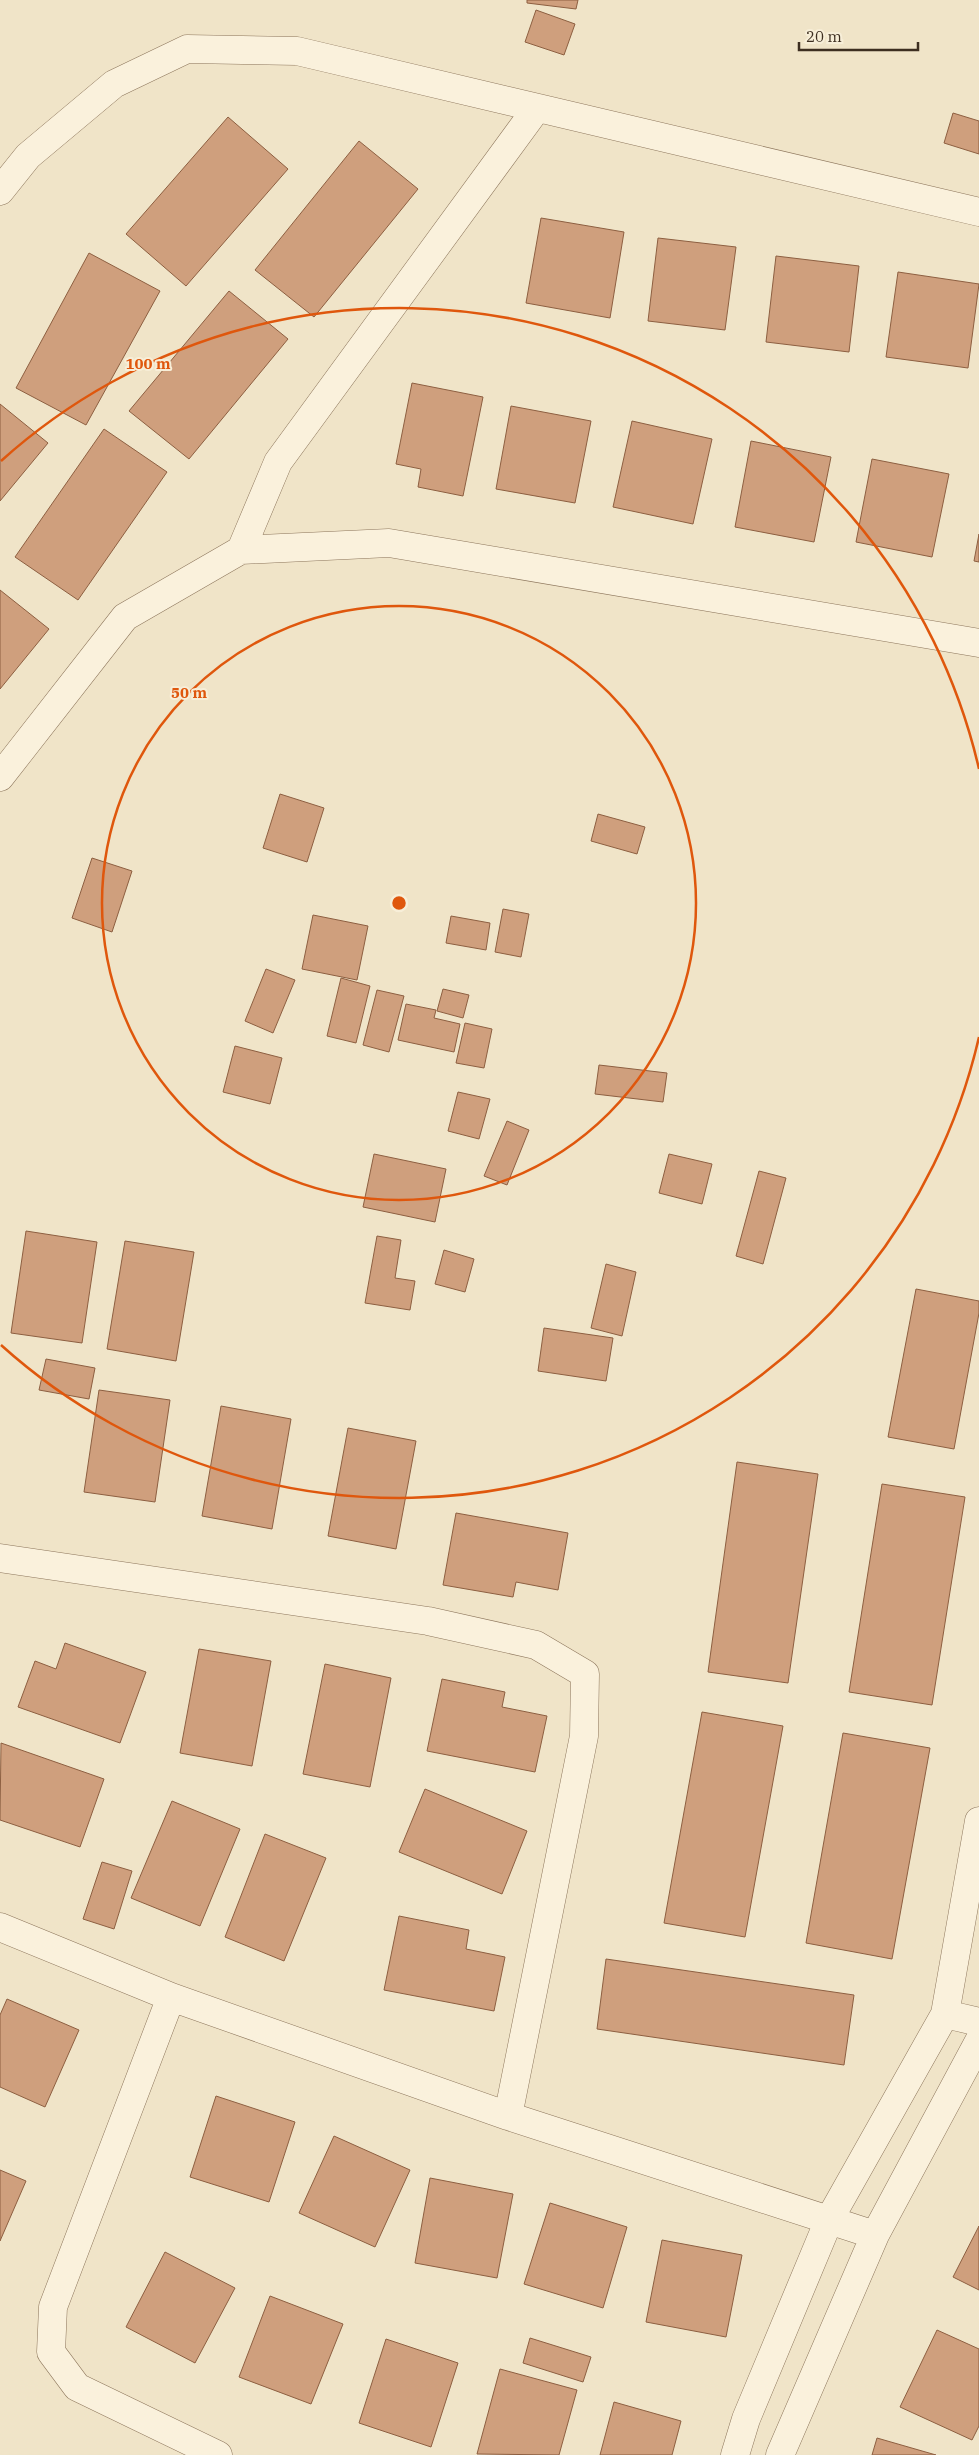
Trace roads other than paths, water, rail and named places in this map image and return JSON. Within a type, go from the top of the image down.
[{"type":"street","points":[[0,191],[28,156],[114,84],[187,49],[297,51],[979,212]]},
{"type":"street","points":[[241,550],[278,462],[538,108]]},
{"type":"street","points":[[0,777],[125,617],[241,550],[389,543],[979,643]]},
{"type":"street","points":[[0,1558],[428,1621],[536,1645],[585,1674],[584,1736],[508,2116]]},
{"type":"street","points":[[735,2455],[746,2418],[829,2220],[944,2014],[979,1821]]},
{"type":"street","points":[[0,1927],[171,1997],[508,2116],[875,2235]]},
{"type":"street","points":[[171,1997],[53,2307],[51,2352],[76,2387],[218,2455]]},
{"type":"street","points":[[944,2014],[979,2022]]},
{"type":"street","points":[[780,2455],[875,2235],[979,2041]]}]
